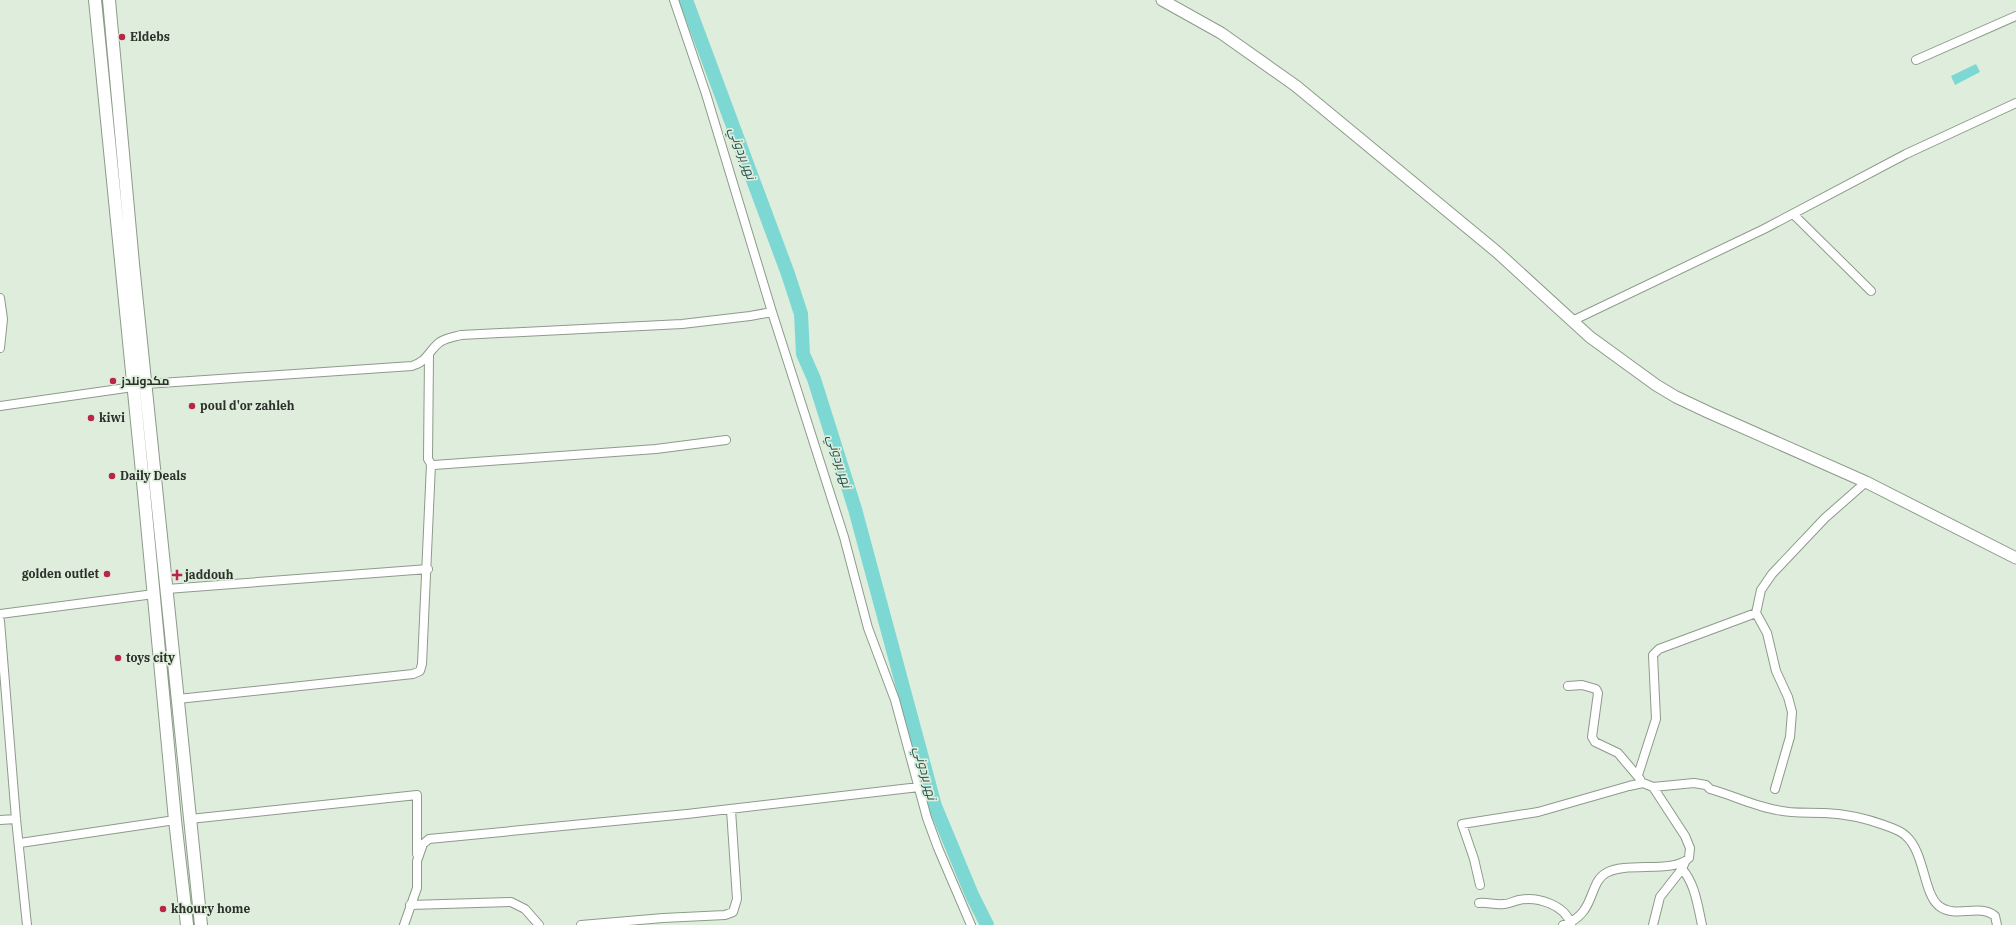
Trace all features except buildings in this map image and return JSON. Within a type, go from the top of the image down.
[{"type":"highway","points":[[95,0],[175,820],[187,925]]},
{"type":"highway","points":[[109,0],[119,116],[201,925]]},
{"type":"highway","points":[[106,118],[119,116]]},
{"type":"main road","points":[[1162,0],[1221,33],[1296,86],[1491,247],[1528,279],[1572,321],[1631,368],[1676,397],[1866,482],[2016,558]]},
{"type":"street","points":[[674,0],[706,94],[772,312],[844,537],[868,628],[894,700],[927,818],[938,848],[971,925]]},
{"type":"street","points":[[1916,60],[2016,16]]},
{"type":"street","points":[[1572,321],[1793,214],[1906,154],[2016,103]]},
{"type":"street","points":[[1793,214],[1872,291]]},
{"type":"street","points":[[0,298],[3,319],[0,348]]},
{"type":"street","points":[[146,384],[412,366],[421,363],[438,343],[444,339],[461,335],[682,324],[772,312]]},
{"type":"street","points":[[178,699],[417,673],[420,671],[422,664],[428,569],[431,464],[428,459],[429,355]]},
{"type":"street","points":[[0,406],[133,387]]},
{"type":"street","points":[[431,464],[439,465],[656,448],[726,440]]},
{"type":"street","points":[[1775,789],[1790,737],[1792,712],[1788,697],[1776,671],[1768,633],[1756,613],[1761,590],[1772,574],[1825,518],[1866,482]]},
{"type":"street","points":[[167,589],[428,569]]},
{"type":"street","points":[[0,614],[154,594]]},
{"type":"street","points":[[1638,775],[1656,719],[1653,655],[1659,649],[1756,613]]},
{"type":"street","points":[[0,621],[16,819],[20,843],[27,925]]},
{"type":"street","points":[[1568,686],[1582,685],[1596,689],[1598,693],[1592,737],[1595,742],[1618,753],[1638,775],[1643,784]]},
{"type":"street","points":[[1480,885],[1474,859],[1462,824],[1538,812],[1624,787],[1643,784],[1653,787],[1702,784],[1710,789],[1770,809],[1796,814],[1847,815],[1874,821],[1898,830],[1911,840],[1917,849],[1930,891],[1937,904],[1945,910],[1954,912],[1987,912],[1994,916],[1997,925]]},
{"type":"street","points":[[417,861],[425,841],[435,838],[731,810],[919,787]]},
{"type":"street","points":[[1653,787],[1688,843],[1691,853],[1684,866],[1660,898],[1653,925]]},
{"type":"street","points":[[190,819],[417,795],[417,888],[416,896],[410,905],[404,925]]},
{"type":"street","points":[[581,925],[663,918],[725,915],[733,912],[738,899],[731,810]]},
{"type":"street","points":[[0,820],[16,819]]},
{"type":"street","points":[[20,843],[175,820]]},
{"type":"street","points":[[1479,903],[1508,904],[1519,900],[1537,899],[1560,909],[1568,924],[1586,908],[1598,882],[1606,873],[1621,869],[1673,865],[1684,866]]},
{"type":"street","points":[[1684,866],[1702,925]]},
{"type":"street","points":[[410,905],[511,902],[525,909],[539,925]]},
{"type":"water","points":[[1976,64],[1980,72],[1955,85],[1951,76]]},
{"type":"waterway","name":"نهر بردوني","points":[[686,0],[788,274],[801,314],[803,354],[814,379],[855,509],[935,806],[972,895],[987,925]]},
{"type":"place","name":"Eldebs","points":[[122,37]]},
{"type":"place","name":"مكدونلدز","points":[[113,381]]},
{"type":"place","name":"poul d'or zahleh","points":[[192,406]]},
{"type":"place","name":"kiwi","points":[[91,418]]},
{"type":"place","name":"Daily Deals","points":[[112,476]]},
{"type":"place","name":"golden outlet","points":[[107,574]]},
{"type":"place","name":"jaddouh","points":[[177,575]]},
{"type":"place","name":"toys city","points":[[118,658]]},
{"type":"place","name":"khoury home","points":[[163,909]]}]
